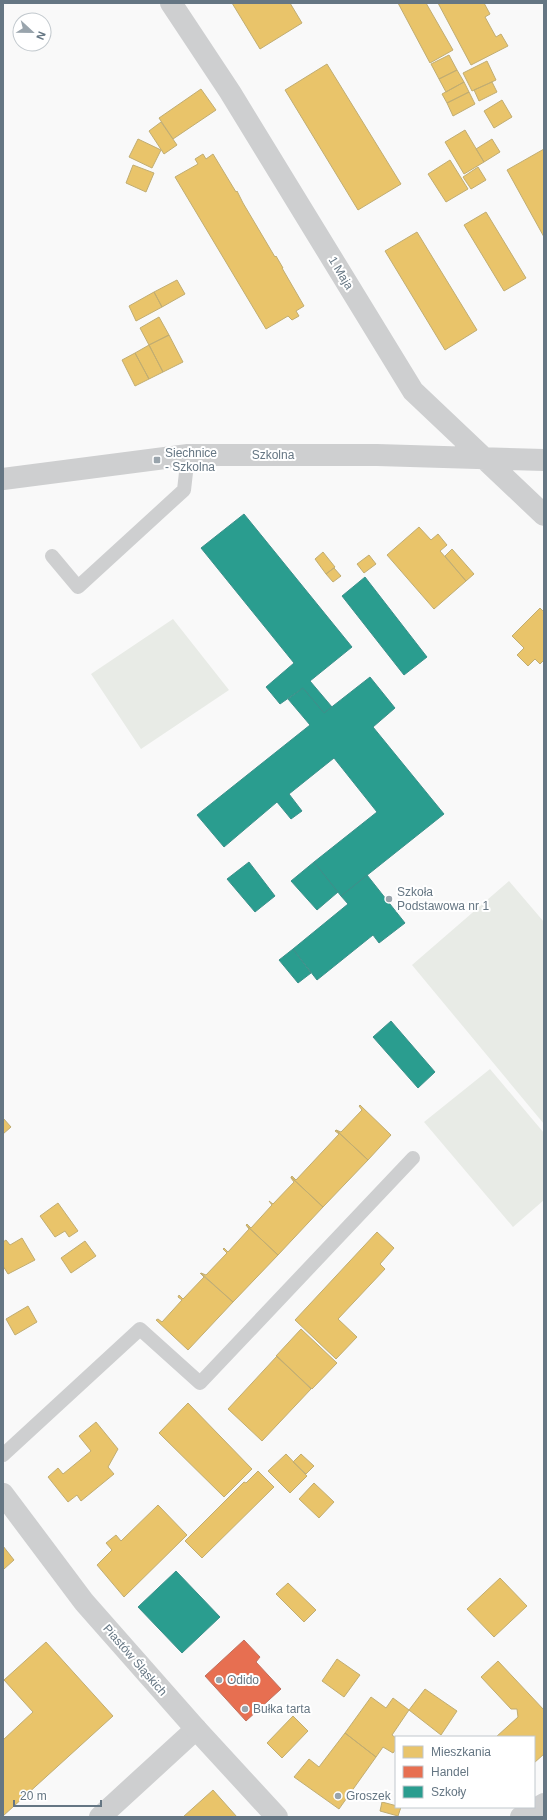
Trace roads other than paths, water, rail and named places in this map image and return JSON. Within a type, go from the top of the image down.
[{"type":"street","name":"1 Maja","points":[[171,3],[230,92],[413,391],[544,514]]},
{"type":"street","name":"Szkolna","points":[[3,479],[188,455],[377,455],[544,460]]},
{"type":"street","name":"Piastów Śląskich","points":[[3,1494],[84,1602],[196,1729],[277,1817]]},
{"type":"street","points":[[100,1817],[196,1729]]},
{"type":"street","points":[[521,1817],[544,1804]]},
{"type":"lane","points":[[52,556],[78,587],[184,490],[188,455]]},
{"type":"lane","points":[[3,1455],[140,1329],[200,1384],[413,1158]]},
{"type":"place","name":"Siechnice - Szkolna","points":[[157,460]]},
{"type":"place","name":"Szkoła Podstawowa nr 1","points":[[389,899]]},
{"type":"place","name":"Odido","points":[[219,1680]]},
{"type":"place","name":"Bułka tarta","points":[[245,1709]]},
{"type":"place","name":"Groszek","points":[[338,1796]]}]
